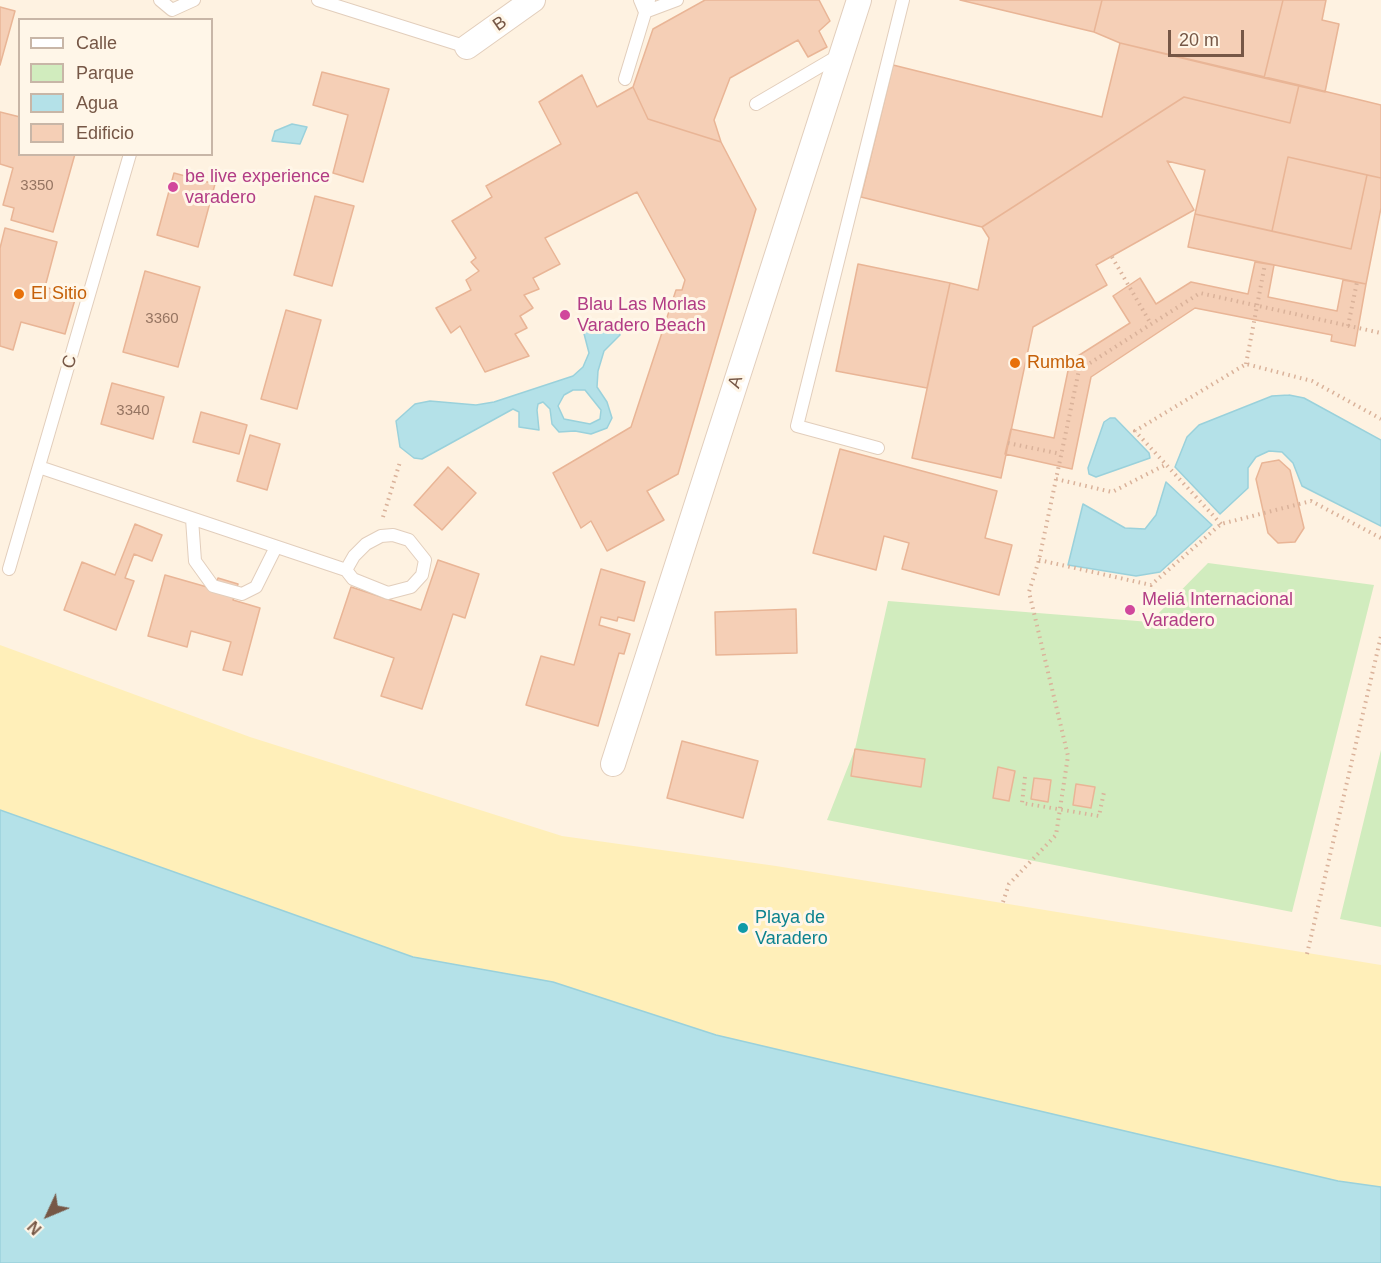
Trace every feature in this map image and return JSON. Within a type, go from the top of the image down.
[{"type":"street","name":"B","points":[[466,47],[532,0]]},
{"type":"street","name":"A","points":[[613,764],[859,0]]},
{"type":"lane","points":[[160,0],[170,15],[194,0]]},
{"type":"lane","points":[[318,0],[466,47]]},
{"type":"lane","points":[[640,0],[647,6]]},
{"type":"lane","points":[[647,6],[677,0]]},
{"type":"lane","points":[[878,448],[797,426],[903,0]]},
{"type":"lane","points":[[625,79],[647,6]]},
{"type":"lane","points":[[756,104],[842,54]]},
{"type":"lane","name":"C","points":[[9,568],[129,156]]},
{"type":"lane","points":[[39,467],[346,570],[353,579],[388,593],[411,587],[422,575],[424,560],[409,540],[393,535],[381,536],[366,544],[346,570]]},
{"type":"lane","points":[[192,519],[195,561],[213,586],[242,594],[256,587],[276,547]]},
{"type":"path","points":[[1112,256],[1151,324]]},
{"type":"path","points":[[1246,364],[1265,264]]},
{"type":"path","points":[[1348,326],[1357,282]]},
{"type":"path","points":[[1002,902],[1009,884],[1056,835],[1068,756],[1029,592],[1039,560],[1079,370],[1200,293],[1381,333]]},
{"type":"path","points":[[1221,524],[1135,431],[1246,364],[1312,381],[1381,419]]},
{"type":"path","points":[[1008,443],[1061,454]]},
{"type":"path","points":[[381,536],[383,511],[400,462]]},
{"type":"path","points":[[1056,479],[1112,492],[1165,465]]},
{"type":"path","points":[[1039,560],[1151,585],[1221,524],[1311,501],[1381,538]]},
{"type":"path","points":[[1307,954],[1381,636]]},
{"type":"path","points":[[1025,777],[1022,803],[1099,816],[1104,792]]},
{"type":"green space","points":[[1208,563],[1374,585],[1292,912],[827,820],[855,749],[888,601],[1150,622]]},
{"type":"green space","points":[[1381,750],[1381,927],[1340,919]]},
{"type":"sand","name":"Playa de Varadero","points":[[0,645],[250,737],[562,836],[776,866],[1381,965],[1381,1187],[1338,1181],[716,1035],[553,982],[413,957],[0,810]]},
{"type":"water","points":[[292,124],[307,127],[300,144],[272,141],[275,131]]},
{"type":"water","points":[[594,321],[601,329],[609,330],[617,325],[620,335],[604,351],[598,371],[597,387],[607,402],[612,418],[607,428],[591,434],[575,431],[559,432],[552,424],[550,409],[543,402],[538,404],[537,410],[539,430],[519,427],[519,412],[513,409],[422,459],[414,458],[400,447],[396,421],[415,404],[430,401],[476,405],[494,402],[573,376],[583,367],[589,353],[582,326]],"holes":[[[573,390],[585,390],[601,410],[600,419],[590,424],[564,419],[558,406],[564,395]]]},
{"type":"water","points":[[1289,395],[1304,398],[1381,440],[1381,526],[1302,486],[1293,463],[1282,452],[1269,451],[1256,457],[1248,468],[1248,488],[1220,514],[1175,467],[1187,437],[1199,425],[1272,396]]},
{"type":"water","points":[[1115,418],[1149,453],[1150,458],[1096,477],[1089,474],[1088,468],[1104,422]]},
{"type":"water","points":[[1166,482],[1212,525],[1160,572],[1136,576],[1068,565],[1083,504],[1125,528],[1145,529],[1156,515]]},
{"type":"water","points":[[0,810],[413,957],[553,982],[716,1035],[1338,1181],[1381,1187],[1381,1263],[0,1263]]},
{"type":"building","points":[[705,0],[819,0],[830,21],[819,31],[827,47],[808,57],[798,40],[730,78],[714,120],[721,142],[648,119],[633,87],[653,29]]},
{"type":"building","points":[[960,0],[1102,0],[1094,32]]},
{"type":"building","points":[[1102,0],[1283,0],[1264,78],[1120,43],[1094,32]]},
{"type":"building","points":[[1283,0],[1326,0],[1322,20],[1339,24],[1325,92],[1264,78]]},
{"type":"building","points":[[0,7],[15,11],[0,65]]},
{"type":"building","points":[[1120,43],[1299,85],[1290,123],[1184,97],[982,227],[861,197],[893,65],[1102,117]]},
{"type":"building","points":[[322,72],[389,89],[363,182],[333,173],[348,115],[313,105]]},
{"type":"building","points":[[582,75],[597,107],[633,87],[648,119],[721,142],[756,209],[678,474],[647,491],[664,520],[607,551],[591,521],[581,528],[553,473],[631,427],[676,290],[682,290],[685,280],[637,192],[545,238],[560,264],[533,278],[539,289],[524,295],[533,308],[520,316],[527,328],[515,334],[529,356],[485,372],[460,326],[451,333],[436,308],[471,290],[466,280],[479,271],[471,262],[476,258],[452,221],[492,197],[486,186],[561,144],[539,102]]},
{"type":"building","points":[[1299,85],[1381,105],[1381,178],[1288,157],[1272,231],[1195,214],[1205,170],[1167,161],[1194,210],[1096,265],[1107,285],[1033,327],[1001,478],[912,458],[950,283],[978,290],[989,238],[982,227],[1184,97],[1290,123]]},
{"type":"building","points":[[0,112],[18,116],[18,156],[74,156],[53,232],[11,220],[14,208],[3,205],[13,168],[0,164]]},
{"type":"building","points":[[1288,157],[1367,175],[1351,249],[1272,231]]},
{"type":"building","points":[[174,173],[215,184],[198,247],[157,235]]},
{"type":"building","points":[[1367,175],[1381,178],[1381,208],[1366,284],[1188,247],[1195,214],[1351,249]]},
{"type":"building","points":[[315,196],[354,206],[332,286],[294,275]]},
{"type":"building","points":[[5,228],[57,242],[45,287],[76,296],[65,334],[21,322],[13,350],[0,346],[0,248]]},
{"type":"building","points":[[1255,262],[1274,265],[1268,297],[1337,311],[1343,280],[1366,284],[1355,346],[1331,341],[1332,335],[1195,308],[1091,377],[1072,469],[1005,454],[1011,429],[1054,438],[1070,361],[1130,323],[1113,296],[1140,278],[1156,304],[1191,282],[1248,294]]},
{"type":"building","points":[[858,264],[950,283],[927,388],[836,371]]},
{"type":"building","points":[[145,271],[200,287],[178,367],[123,352]]},
{"type":"building","points":[[286,310],[321,320],[297,409],[261,399]]},
{"type":"building","points":[[112,383],[164,397],[153,439],[101,424]]},
{"type":"building","points":[[201,412],[247,425],[239,454],[193,442]]},
{"type":"building","points":[[250,435],[280,444],[267,490],[237,481]]},
{"type":"building","points":[[840,449],[997,491],[985,538],[1012,545],[999,595],[902,569],[909,543],[884,536],[876,570],[813,553]]},
{"type":"building","points":[[1279,460],[1290,470],[1304,528],[1295,542],[1278,543],[1268,533],[1256,479],[1262,463]]},
{"type":"building","points":[[448,467],[476,493],[442,530],[414,505]]},
{"type":"building","points":[[135,524],[162,535],[152,561],[134,554],[125,578],[134,581],[116,630],[64,610],[82,562],[115,575]]},
{"type":"building","points":[[438,560],[479,574],[465,618],[453,614],[422,709],[381,696],[394,658],[334,638],[351,587],[421,610]]},
{"type":"building","points":[[601,569],[645,582],[634,621],[618,617],[617,621],[601,617],[599,625],[630,634],[624,654],[619,653],[598,726],[526,705],[541,656],[574,665]]},
{"type":"building","points":[[165,575],[214,589],[218,578],[238,584],[233,600],[260,608],[242,675],[223,670],[231,642],[191,631],[187,647],[148,636]]},
{"type":"building","points":[[796,609],[797,653],[716,655],[715,612]]},
{"type":"building","points":[[682,741],[758,761],[743,818],[667,798]]},
{"type":"building","points":[[855,749],[925,759],[921,787],[851,776]]},
{"type":"building","points":[[998,767],[1015,771],[1009,801],[993,798]]},
{"type":"building","points":[[1034,778],[1051,780],[1048,802],[1031,799]]},
{"type":"building","points":[[1076,784],[1095,787],[1091,808],[1073,805]]},
{"type":"place","name":"be live experience varadero","points":[[173,187]]},
{"type":"place","name":"El Sitio","points":[[19,294]]},
{"type":"place","name":"Blau Las Morlas Varadero Beach","points":[[565,315]]},
{"type":"place","name":"Rumba","points":[[1015,363]]},
{"type":"place","name":"Meliá Internacional Varadero","points":[[1130,610]]},
{"type":"place","name":"Playa de Varadero","points":[[743,928]]}]
